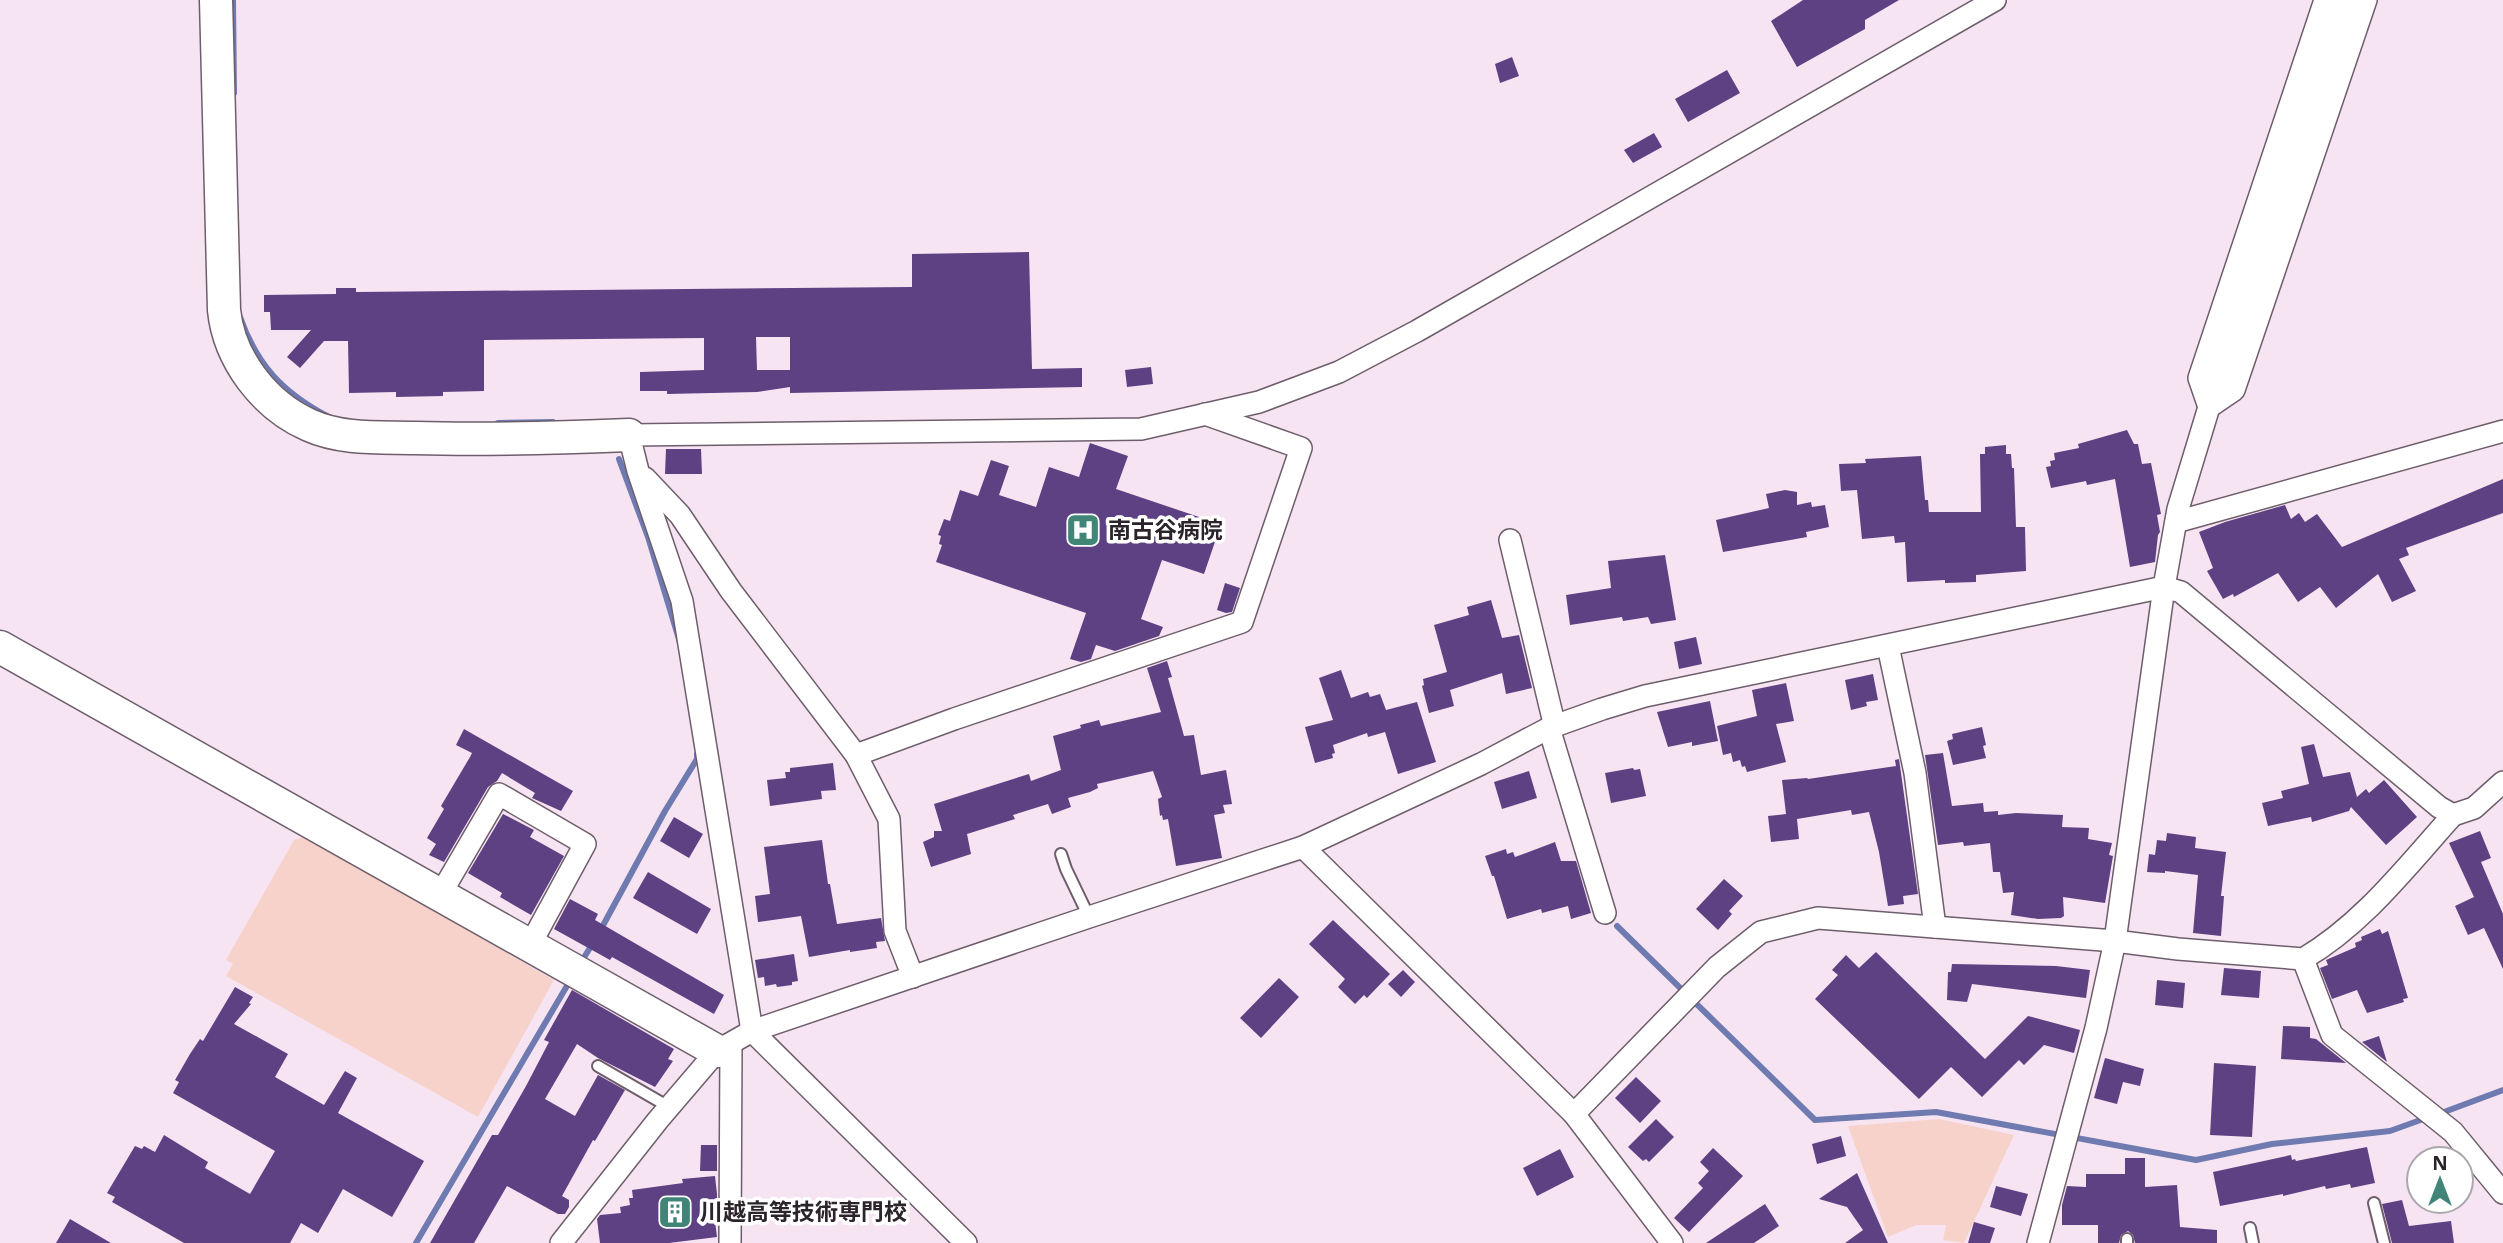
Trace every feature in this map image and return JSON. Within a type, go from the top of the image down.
[{"type":"street","points":[[216,0],[223,310],[230,338],[244,367],[254,381],[290,415],[311,426],[340,435],[474,439],[1141,429],[1259,402],[1339,372],[1417,331],[1995,0]]},
{"type":"street","points":[[2209,407],[2199,378],[2325,0]]},
{"type":"street","points":[[2038,1243],[2096,1028],[2115,941],[2164,587],[2188,473],[2345,0]]},
{"type":"street","points":[[2209,407],[2234,390],[2366,0]]},
{"type":"street","points":[[856,755],[979,710],[1242,622],[1301,448],[1205,414]]},
{"type":"street","points":[[2176,522],[2503,430]]},
{"type":"street","points":[[629,435],[638,471],[682,601],[752,1031],[966,1243]]},
{"type":"street","points":[[638,471],[680,515],[731,591],[856,755],[889,818],[895,931],[913,977]]},
{"type":"street","points":[[1510,540],[1552,728],[1605,913]]},
{"type":"street","points":[[561,1243],[669,1107],[724,1048],[752,1031],[1303,847],[1552,728],[1645,696],[2164,587],[2181,592],[2439,807],[2453,815]]},
{"type":"street","points":[[0,646],[530,945],[724,1048]]},
{"type":"street","points":[[1888,646],[1915,773],[1935,928]]},
{"type":"street","points":[[1574,1114],[1717,967],[1760,932],[1818,918],[2115,941],[2302,959],[2318,950],[2368,908],[2453,815],[2474,807],[2503,782]]},
{"type":"street","points":[[440,895],[499,794],[585,844],[530,945]]},
{"type":"street","points":[[1303,847],[1574,1114],[1672,1243]]},
{"type":"street","points":[[2302,959],[2332,1035],[2453,1132],[2503,1192]]},
{"type":"street","points":[[724,1048],[730,1243]]},
{"type":"lane","points":[[1061,855],[1089,917]]},
{"type":"lane","points":[[598,1066],[669,1107]]},
{"type":"lane","points":[[2374,1203],[2384,1243]]},
{"type":"lane","points":[[2249,1228],[2253,1243]]},
{"type":"shaded area","points":[[304,837],[554,980],[478,1117],[226,976],[233,964],[226,960],[294,840]]},
{"type":"shaded area","points":[[1939,1119],[2014,1135],[1964,1243],[1943,1240],[1946,1225],[1916,1225],[1888,1237],[1848,1126]]},
{"type":"building","points":[[1803,0],[1899,0],[1865,20],[1865,29],[1797,67],[1771,21]]},
{"type":"building","points":[[1512,57],[1519,76],[1500,83],[1495,64]]},
{"type":"building","points":[[1727,70],[1740,93],[1688,122],[1675,99]]},
{"type":"building","points":[[1654,133],[1662,147],[1633,163],[1624,150]]},
{"type":"building","points":[[1029,252],[1032,369],[1082,368],[1082,387],[790,393],[790,387],[757,392],[667,394],[667,391],[640,391],[640,372],[704,370],[704,338],[484,340],[484,391],[443,392],[443,396],[396,397],[396,392],[349,393],[348,341],[324,341],[300,368],[287,357],[311,330],[271,330],[270,312],[264,312],[264,295],[336,294],[336,288],[356,288],[356,292],[912,287],[912,254]],"holes":[[[756,337],[790,337],[790,370],[757,370]]]},
{"type":"building","points":[[1151,367],[1153,384],[1127,387],[1125,370]]},
{"type":"building","points":[[2127,430],[2134,444],[2138,444],[2142,464],[2151,463],[2161,514],[2157,515],[2160,532],[2155,562],[2130,567],[2115,479],[2051,488],[2046,467],[2051,466],[2050,461],[2055,460],[2054,453],[2079,448],[2078,444]]},
{"type":"building","points":[[1090,443],[1128,456],[1116,489],[1202,518],[1200,524],[1213,528],[1212,531],[1218,533],[1204,574],[1162,560],[1141,619],[1163,627],[1159,636],[1115,651],[1096,645],[1091,659],[1081,662],[1070,659],[1086,613],[936,562],[942,545],[939,544],[941,536],[938,535],[944,519],[950,521],[960,490],[978,496],[991,460],[1009,466],[999,495],[1036,507],[1049,467],[1079,477]]},
{"type":"building","points":[[2006,445],[2006,454],[2011,454],[2014,468],[2016,527],[2025,527],[2026,571],[1976,575],[1976,582],[1907,582],[1905,542],[1895,543],[1894,536],[1862,539],[1857,490],[1841,491],[1839,464],[1866,463],[1865,459],[1921,456],[1925,500],[1928,500],[1929,512],[1981,512],[1980,454],[1985,454],[1985,447]]},
{"type":"building","points":[[666,449],[701,449],[702,474],[665,474]]},
{"type":"building","points":[[2503,479],[2503,513],[2406,548],[2409,555],[2399,559],[2416,591],[2392,602],[2378,574],[2336,608],[2320,587],[2298,602],[2278,573],[2234,597],[2233,594],[2223,599],[2207,571],[2213,568],[2199,532],[2225,522],[2285,505],[2291,519],[2299,513],[2305,522],[2317,514],[2342,547]]},
{"type":"building","points":[[1785,490],[1797,492],[1797,505],[1811,502],[1812,507],[1825,505],[1829,527],[1806,532],[1807,537],[1723,552],[1716,520],[1769,508],[1766,494]]},
{"type":"building","points":[[1665,555],[1676,620],[1651,624],[1648,617],[1623,621],[1622,617],[1570,625],[1566,595],[1611,588],[1608,561]]},
{"type":"building","points":[[1225,583],[1240,588],[1232,612],[1226,613],[1217,610]]},
{"type":"building","points":[[1491,600],[1502,638],[1519,635],[1532,688],[1506,694],[1502,673],[1450,690],[1454,706],[1429,713],[1422,686],[1423,679],[1447,672],[1434,625],[1469,615],[1467,607]]},
{"type":"building","points":[[1696,637],[1702,664],[1679,669],[1674,642]]},
{"type":"building","points":[[1167,661],[1172,677],[1168,678],[1184,736],[1194,735],[1201,775],[1226,770],[1232,804],[1223,805],[1225,813],[1214,815],[1222,858],[1176,866],[1168,819],[1163,820],[1162,815],[1160,816],[1158,799],[1162,797],[1153,771],[1097,784],[1098,788],[1090,792],[1068,798],[1071,807],[1052,814],[1048,804],[1013,815],[1015,819],[967,834],[971,854],[931,867],[923,842],[934,837],[934,831],[942,831],[934,804],[1029,774],[1031,781],[1061,770],[1053,736],[1081,728],[1080,725],[1099,720],[1101,726],[1161,712],[1147,668]]},
{"type":"building","points":[[1341,670],[1351,698],[1368,692],[1370,697],[1380,694],[1386,710],[1417,702],[1436,762],[1398,774],[1385,732],[1368,737],[1367,733],[1333,745],[1333,758],[1315,763],[1305,727],[1333,720],[1319,678]]},
{"type":"building","points":[[1873,674],[1878,700],[1866,702],[1867,706],[1851,710],[1845,680]]},
{"type":"building","points":[[1786,683],[1794,721],[1776,724],[1786,762],[1747,772],[1740,760],[1733,762],[1731,753],[1723,755],[1717,726],[1757,716],[1752,690]]},
{"type":"building","points":[[1710,701],[1718,741],[1692,746],[1692,742],[1668,747],[1657,712]]},
{"type":"building","points":[[1982,727],[1986,758],[1953,765],[1947,741],[1953,739],[1952,734]]},
{"type":"building","points":[[464,729],[573,791],[561,811],[532,798],[535,793],[502,773],[497,781],[488,787],[444,862],[429,855],[436,844],[427,838],[444,809],[441,806],[472,753],[456,745]]},
{"type":"building","points":[[2314,744],[2323,777],[2350,772],[2357,797],[2366,789],[2369,793],[2384,780],[2417,817],[2386,845],[2351,807],[2349,811],[2312,822],[2311,817],[2268,826],[2262,803],[2283,798],[2281,791],[2309,784],[2301,747]]},
{"type":"building","points":[[1943,753],[1952,806],[1983,803],[1984,812],[1998,811],[1998,815],[2063,815],[2062,827],[2089,828],[2088,839],[2112,843],[2109,855],[2113,856],[2105,903],[2063,897],[2064,916],[2061,918],[2038,919],[2011,915],[2014,892],[2003,893],[2000,872],[1993,872],[1990,843],[1938,845],[1925,755]]},
{"type":"building","points":[[1899,759],[1918,894],[1903,896],[1904,904],[1888,906],[1869,812],[1852,815],[1851,810],[1797,819],[1799,839],[1771,842],[1768,816],[1786,814],[1782,780],[1808,779],[1896,766],[1895,760]]},
{"type":"building","points":[[833,763],[836,790],[821,791],[822,799],[770,806],[767,780],[786,778],[785,772],[790,772],[790,768]]},
{"type":"building","points":[[1640,769],[1646,796],[1611,803],[1605,773]]},
{"type":"building","points":[[1529,771],[1537,798],[1502,809],[1494,782]]},
{"type":"building","points":[[503,814],[534,830],[530,837],[564,856],[531,915],[500,897],[502,893],[468,873]]},
{"type":"building","points":[[674,817],[703,834],[689,858],[660,841]]},
{"type":"building","points":[[2480,831],[2491,858],[2481,862],[2503,914],[2503,969],[2484,928],[2468,935],[2455,906],[2474,897],[2449,843]]},
{"type":"building","points":[[2167,833],[2196,837],[2195,848],[2226,852],[2221,896],[2224,896],[2221,936],[2193,933],[2198,875],[2147,872],[2149,854],[2155,855],[2157,840],[2166,841]]},
{"type":"building","points":[[822,840],[837,924],[881,918],[885,941],[876,942],[877,948],[809,957],[801,916],[758,922],[755,896],[770,894],[764,847]]},
{"type":"building","points":[[1555,842],[1561,861],[1576,861],[1591,913],[1571,919],[1568,906],[1542,913],[1541,909],[1507,919],[1485,856],[1506,849],[1507,854],[1513,852],[1515,857]]},
{"type":"building","points":[[648,872],[711,909],[697,934],[633,898]]},
{"type":"building","points":[[1724,879],[1743,896],[1729,911],[1732,914],[1718,930],[1696,909]]},
{"type":"building","points":[[570,899],[598,914],[595,920],[724,995],[714,1014],[612,957],[610,960],[554,929]]},
{"type":"building","points":[[1333,920],[1390,974],[1367,998],[1364,995],[1355,1004],[1338,987],[1345,979],[1309,944]]},
{"type":"building","points":[[2380,929],[2382,934],[2388,931],[2408,998],[2403,999],[2404,1002],[2367,1013],[2357,990],[2332,999],[2320,968],[2328,965],[2326,960],[2356,947],[2355,943],[2362,940],[2361,937]]},
{"type":"building","points":[[1876,952],[1985,1059],[2028,1016],[2080,1030],[2074,1053],[2044,1045],[2024,1065],[2019,1060],[1982,1097],[1951,1067],[1919,1099],[1815,999],[1838,975],[1832,970],[1846,955],[1859,968]]},
{"type":"building","points":[[794,954],[798,981],[792,982],[792,985],[765,986],[764,977],[758,978],[755,960]]},
{"type":"building","points":[[1952,964],[2056,966],[2090,970],[2086,998],[1972,984],[1967,1002],[1947,1000],[1948,972],[1951,972]]},
{"type":"building","points":[[2224,968],[2261,971],[2259,998],[2221,995]]},
{"type":"building","points":[[1403,970],[1415,982],[1401,997],[1388,984]]},
{"type":"building","points":[[1279,978],[1299,997],[1261,1038],[1240,1018]]},
{"type":"building","points":[[2157,980],[2185,983],[2183,1008],[2155,1005]]},
{"type":"building","points":[[235,987],[253,997],[249,1003],[251,1004],[234,1024],[288,1054],[275,1077],[324,1105],[345,1071],[357,1078],[338,1113],[424,1161],[392,1217],[343,1189],[318,1233],[301,1223],[290,1243],[184,1243],[112,1202],[115,1197],[107,1193],[135,1146],[142,1149],[144,1146],[155,1152],[164,1135],[208,1162],[205,1168],[250,1194],[275,1151],[173,1093],[179,1082],[175,1080],[190,1054],[200,1039],[203,1041]]},
{"type":"building","points":[[572,990],[674,1049],[668,1059],[673,1061],[655,1087],[598,1058],[577,1044],[545,1099],[575,1116],[598,1075],[625,1090],[562,1196],[569,1200],[565,1214],[558,1214],[507,1186],[474,1243],[430,1243],[492,1135],[498,1135],[526,1086],[549,1042],[544,1040]]},
{"type":"building","points":[[2283,1026],[2310,1027],[2310,1038],[2316,1039],[2346,1063],[2281,1059]]},
{"type":"building","points":[[2379,1036],[2387,1062],[2362,1042]]},
{"type":"building","points":[[2105,1058],[2144,1069],[2140,1086],[2123,1082],[2117,1104],[2094,1098]]},
{"type":"building","points":[[2214,1063],[2256,1066],[2252,1137],[2210,1135]]},
{"type":"building","points":[[1636,1077],[1661,1101],[1640,1123],[1615,1098]]},
{"type":"building","points":[[1656,1119],[1674,1137],[1649,1162],[1646,1159],[1643,1161],[1628,1147]]},
{"type":"building","points":[[1841,1136],[1846,1156],[1817,1164],[1812,1144]]},
{"type":"building","points":[[701,1145],[717,1145],[717,1171],[700,1171]]},
{"type":"building","points":[[2367,1147],[2375,1183],[2351,1188],[2350,1184],[2326,1189],[2325,1186],[2220,1206],[2213,1172],[2291,1155],[2292,1160],[2296,1161]]},
{"type":"building","points":[[1713,1148],[1743,1176],[1689,1232],[1674,1218],[1703,1188],[1698,1183],[1709,1171],[1700,1162]]},
{"type":"building","points":[[1560,1149],[1574,1177],[1537,1196],[1523,1168]]},
{"type":"building","points":[[2125,1158],[2145,1158],[2145,1187],[2177,1185],[2180,1227],[2217,1230],[2217,1243],[2135,1243],[2133,1235],[2128,1231],[2121,1235],[2119,1243],[2098,1243],[2098,1225],[2062,1225],[2062,1205],[2067,1186],[2086,1187],[2086,1174],[2125,1174]]},
{"type":"building","points":[[1857,1173],[1888,1243],[1845,1243],[1863,1230],[1847,1207],[1819,1199]]},
{"type":"building","name":"川越高等技術専門校","points":[[715,1176],[717,1237],[669,1243],[600,1243],[597,1219],[600,1215],[621,1213],[620,1207],[630,1205],[632,1190],[683,1183],[682,1179]]},
{"type":"building","points":[[1996,1186],[2028,1194],[2021,1216],[1990,1207]]},
{"type":"building","points":[[2402,1200],[2409,1226],[2451,1221],[2454,1243],[2392,1243],[2382,1204]]},
{"type":"building","points":[[1765,1204],[1779,1226],[1754,1243],[1706,1243]]},
{"type":"building","points":[[70,1219],[111,1243],[56,1243]]},
{"type":"building","points":[[1974,1222],[1995,1228],[1990,1243],[1968,1243]]},
{"type":"waterway","points":[[233,0],[234,93]]},
{"type":"waterway","points":[[240,317],[254,349],[273,376],[297,397],[327,416]]},
{"type":"waterway","points":[[498,423],[553,422]]},
{"type":"waterway","points":[[619,459],[648,537],[681,646]]},
{"type":"waterway","points":[[600,931],[665,811],[697,759],[697,754]]},
{"type":"waterway","points":[[1617,926],[1815,1120],[1936,1112],[2196,1160],[2272,1144],[2390,1131],[2426,1118]]},
{"type":"waterway","points":[[580,964],[593,943]]},
{"type":"waterway","points":[[416,1243],[571,979]]},
{"type":"waterway","points":[[2436,1115],[2503,1090]]},
{"type":"place","name":"南古谷病院","points":[[1083,530]]},
{"type":"place","name":"川越高等技術専門校","points":[[675,1212]]}]
